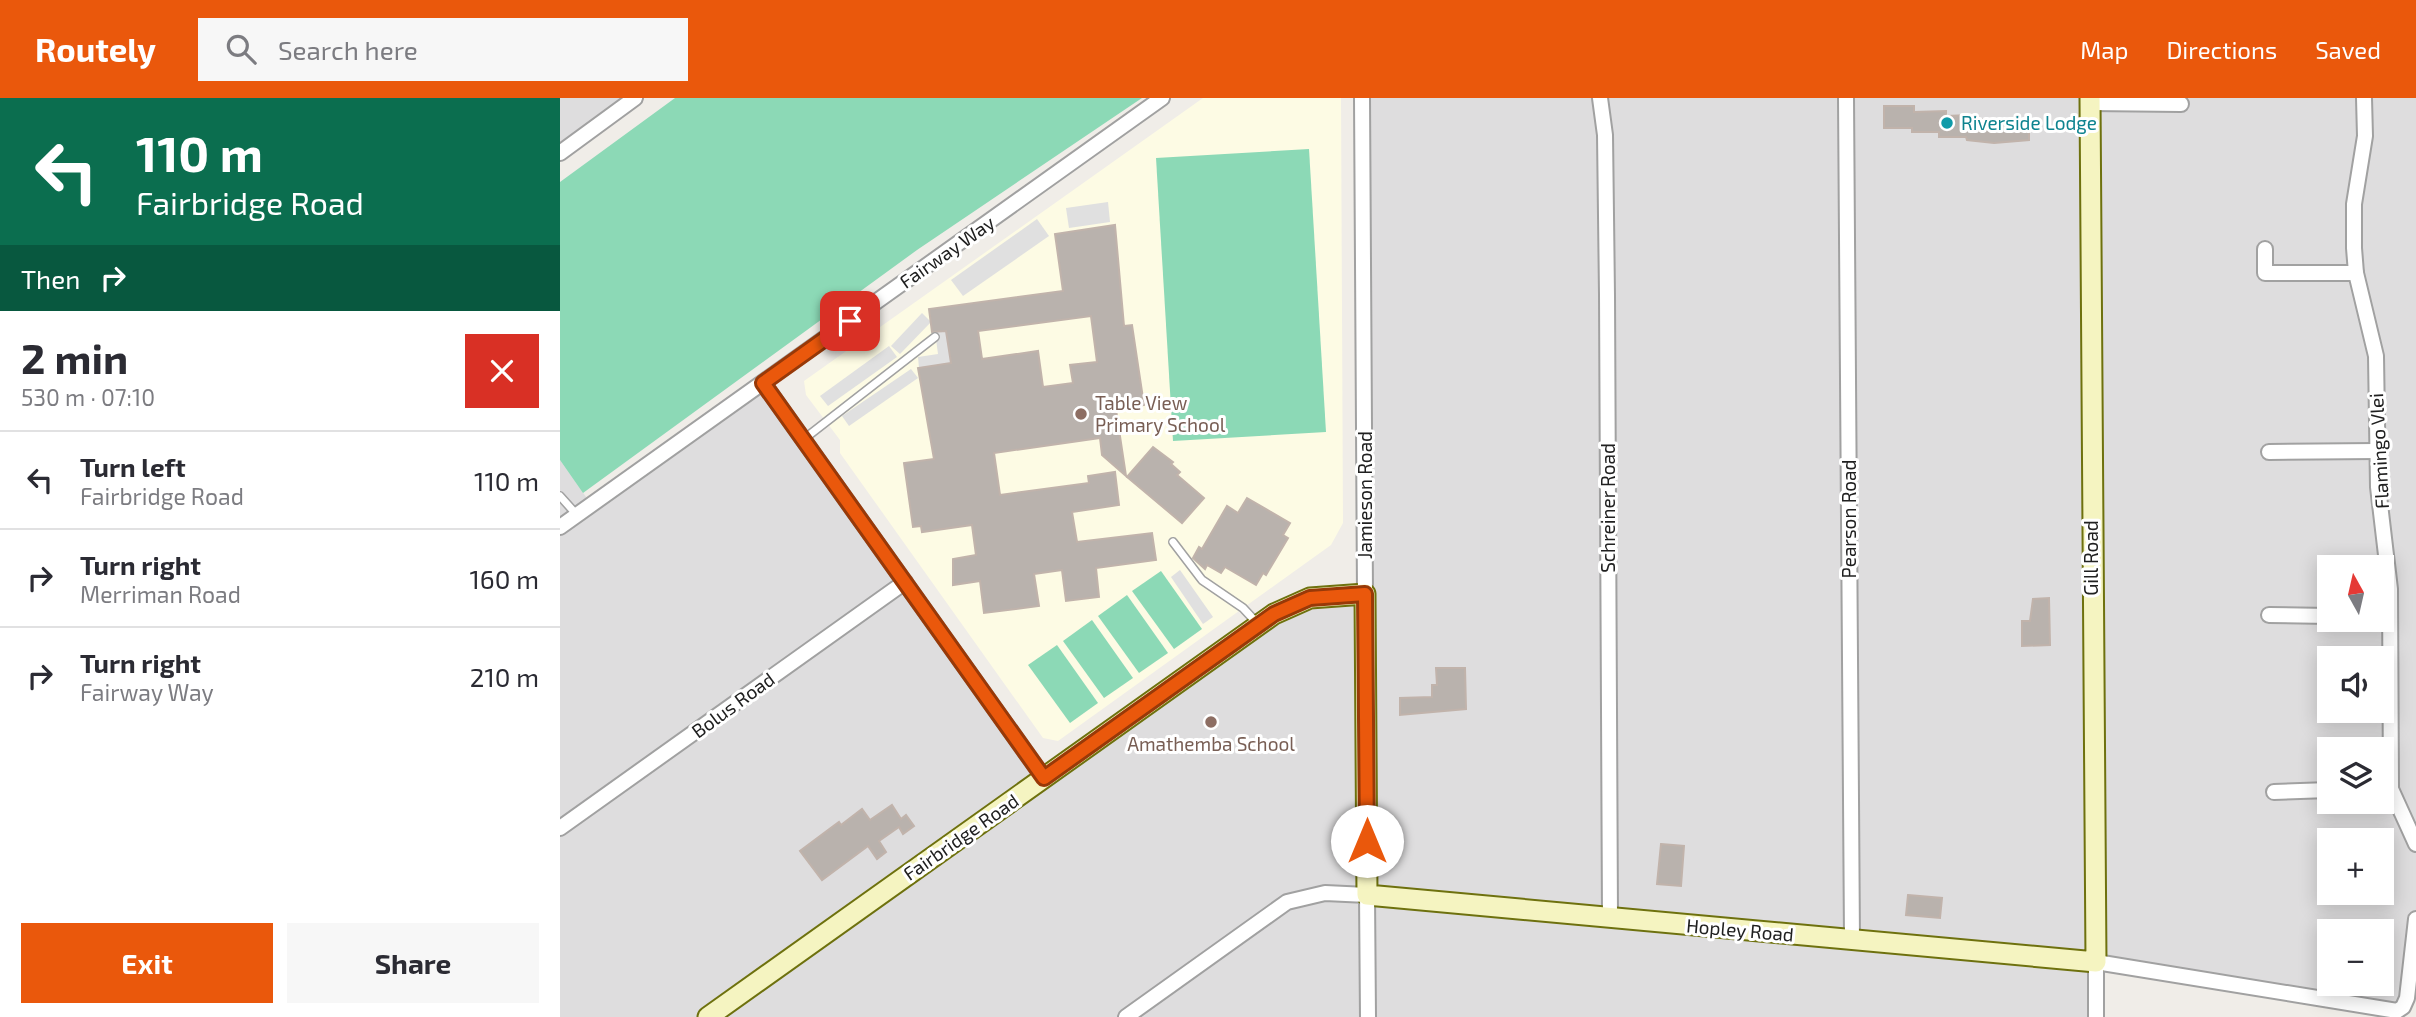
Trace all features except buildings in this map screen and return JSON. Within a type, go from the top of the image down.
[{"type":"street","points":[[560,153],[635,98]]},
{"type":"street","name":"Fairway Way","points":[[560,527],[1162,98]]},
{"type":"street","name":"Jamieson Road","points":[[1362,98],[1368,1017]]},
{"type":"street","name":"Schreiner Road","points":[[1600,98],[1605,135],[1607,295],[1610,918]]},
{"type":"street","name":"Pearson Road","points":[[1846,98],[1852,939]]},
{"type":"street","name":"Flamingo Vlei","points":[[2364,98],[2365,136],[2354,204],[2356,273],[2376,356],[2378,487],[2388,555]]},
{"type":"street","points":[[2090,100],[2181,104]]},
{"type":"street","name":"Gill Road","points":[[2090,100],[2096,1017]]},
{"type":"street","points":[[2265,248],[2265,272],[2356,273]]},
{"type":"street","points":[[763,383],[1044,778]]},
{"type":"street","points":[[2269,452],[2377,451]]},
{"type":"street","name":"Bolus Road","points":[[560,828],[905,582]]},
{"type":"street","name":"Fairbridge Road","points":[[708,1017],[1258,625],[1294,603],[1330,595],[1365,594]]},
{"type":"street","points":[[2269,615],[2317,615]]},
{"type":"street","name":"Flamingo Vlei","points":[[2386,632],[2386,737]]},
{"type":"street","points":[[2274,792],[2317,790]]},
{"type":"street","name":"Flamingo Vlei","points":[[2394,804],[2416,844]]},
{"type":"street","name":"Hopley Road","points":[[1126,1017],[1287,902],[1325,893],[2095,962],[2389,1011],[2400,1009],[2405,1003],[2416,919]]},
{"type":"lane","points":[[804,439],[934,337]]},
{"type":"lane","points":[[560,496],[577,514]]},
{"type":"lane","points":[[1173,542],[1202,580],[1243,608],[1258,625]]},
{"type":"shaded area","points":[[560,98],[635,98],[560,153]]},
{"type":"shaded area","name":"Table View Primary School","points":[[1203,98],[1341,98],[1343,523],[1331,545],[1058,741],[1043,738],[840,453],[840,440],[806,395],[804,381]]},
{"type":"shaded area","points":[[1362,98],[2416,98],[2416,919],[2403,1007],[2328,996],[2394,996],[2394,919],[2317,919],[2317,994],[2096,962],[2096,1017],[560,1017],[560,460],[591,504],[763,383],[1044,778],[1274,614],[1365,593]]},
{"type":"shaded area","points":[[1108,202],[1110,222],[1069,228],[1066,208]]},
{"type":"shaded area","points":[[1037,219],[1049,236],[963,296],[951,280]]},
{"type":"shaded area","points":[[922,313],[931,322],[900,354],[891,346]]},
{"type":"shaded area","points":[[947,330],[953,363],[919,368],[918,357],[938,354],[935,332]]},
{"type":"shaded area","points":[[889,346],[897,357],[828,406],[820,396]]},
{"type":"shaded area","points":[[911,369],[918,378],[849,426],[842,416]]},
{"type":"shaded area","points":[[1180,570],[1213,617],[1203,624],[1171,577]]},
{"type":"green space","points":[[675,98],[1142,98],[917,250],[583,493],[560,460],[560,182]]},
{"type":"green space","points":[[1309,149],[1326,432],[1173,441],[1156,158]]},
{"type":"green space","points":[[1161,571],[1202,629],[1174,649],[1132,591]]},
{"type":"green space","points":[[1127,595],[1168,653],[1139,673],[1098,616]]},
{"type":"green space","points":[[1092,620],[1133,678],[1104,698],[1063,641]]},
{"type":"green space","points":[[1057,645],[1098,703],[1070,723],[1028,665]]},
{"type":"place","name":"Riverside Lodge","points":[[1947,123]]},
{"type":"place","name":"Table View Primary School","points":[[1081,414]]},
{"type":"place","name":"Amathemba School","points":[[1211,722]]},
{"type":"route","points":[[850,321],[763,383],[1044,778],[1274,614],[1310,598],[1365,594],[1367,841]]}]
